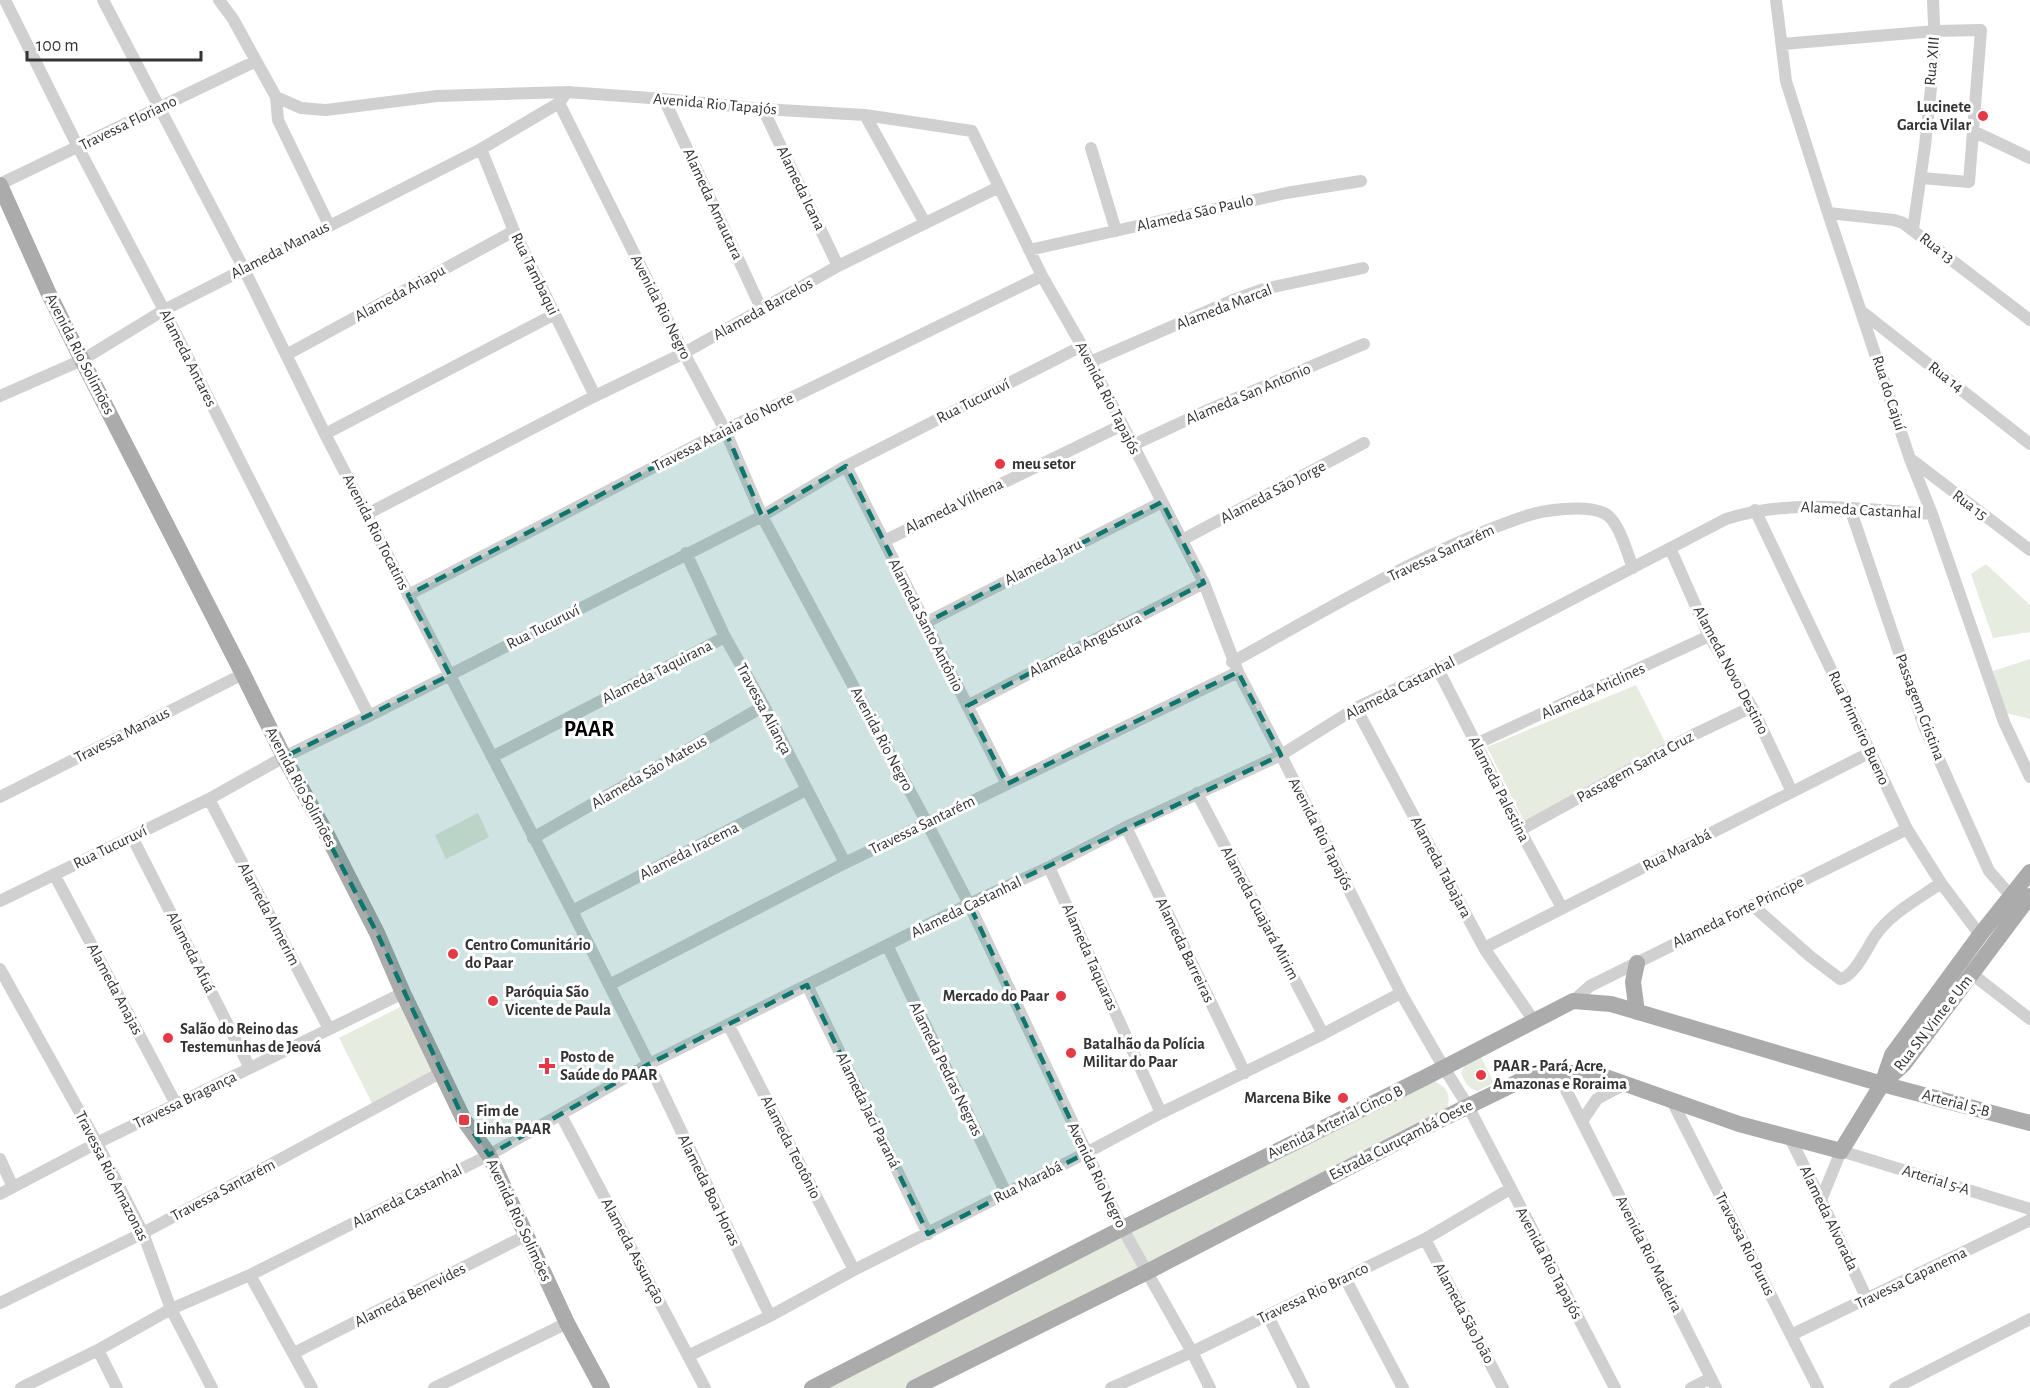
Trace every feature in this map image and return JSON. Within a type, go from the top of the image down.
[{"type":"main road","name":"Avenida Rio Solimões","points":[[0,184],[48,292],[284,757],[377,933],[464,1120],[489,1155],[567,1323],[602,1388]]},
{"type":"main road","name":"Rua SN Vinte e Um","points":[[1882,1084],[1892,1055],[1980,935],[1999,924],[2024,901],[2030,872]]},
{"type":"main road","name":"Rua SN Vinte e Um","points":[[1882,1084],[1904,1064],[1972,974],[1999,924]]},
{"type":"main road","points":[[1637,1012],[1633,982],[1638,963]]},
{"type":"main road","points":[[1573,1002],[1611,1005],[1882,1084],[1841,1151]]},
{"type":"main road","name":"Avenida Arterial Cinco B","points":[[812,1388],[1123,1228],[1573,1002]]},
{"type":"main road","name":"Estrada Curuçambá Oeste","points":[[914,1388],[1147,1272],[1528,1077],[1557,1072],[1600,1075],[1739,1124],[1841,1151]]},
{"type":"main road","name":"Arterial 5-B","points":[[1882,1084],[2030,1123]]},
{"type":"street","name":"Alameda Antares","points":[[5,0],[369,716]]},
{"type":"street","name":"Avenida Rio Tocatins","points":[[103,0],[244,269],[325,434],[649,1064]]},
{"type":"street","points":[[219,0],[233,19],[276,97],[278,120],[329,225]]},
{"type":"street","name":"Rua do Cajuí","points":[[1776,0],[1786,81],[1828,213],[1910,459],[1932,514],[2004,722],[2030,777]]},
{"type":"street","name":"Rua XIII","points":[[1912,229],[1921,178],[1935,49],[1933,0]]},
{"type":"street","points":[[1783,44],[1935,31],[1981,30],[1969,182],[1921,178]]},
{"type":"street","name":"Travessa Floriano","points":[[0,184],[256,61]]},
{"type":"street","points":[[559,103],[567,92]]},
{"type":"street","name":"Avenida Rio Tapajós","points":[[276,97],[301,108],[326,110],[436,96],[567,92],[763,109],[865,115],[972,131],[1042,276],[1082,346],[1204,583],[1235,667],[1401,993],[1468,1106],[1614,1388]]},
{"type":"street","name":"Alameda Amautara","points":[[664,99],[761,308]]},
{"type":"street","name":"Alameda Manaus","points":[[0,396],[82,360],[164,310],[481,149],[559,103]]},
{"type":"street","name":"Avenida Rio Negro","points":[[559,103],[725,430],[762,516],[969,904],[1123,1228],[1210,1388]]},
{"type":"street","name":"Alameda Icana","points":[[763,109],[838,267]]},
{"type":"street","points":[[865,115],[925,223]]},
{"type":"street","points":[[1973,131],[2030,158]]},
{"type":"street","points":[[1091,148],[1116,231]]},
{"type":"street","name":"Rua Tambaqui","points":[[481,149],[514,231],[595,396]]},
{"type":"street","name":"Alameda São Paulo","points":[[1029,250],[1286,193],[1361,181]]},
{"type":"street","name":"Alameda Barcelos","points":[[367,514],[595,396],[684,353],[838,267],[999,187]]},
{"type":"street","name":"Rua 13","points":[[1828,213],[1894,220],[1912,229],[2030,320]]},
{"type":"street","name":"Alameda Ariapu","points":[[286,355],[514,231]]},
{"type":"street","name":"Alameda Marcal","points":[[1090,362],[1233,300],[1264,289],[1363,268]]},
{"type":"street","name":"Travessa Ataiaia do Norte","points":[[408,595],[725,430],[1042,276]]},
{"type":"street","name":"Rua 14","points":[[1862,311],[2030,444]]},
{"type":"street","points":[[325,434],[555,314]]},
{"type":"street","name":"Alameda San Antonio","points":[[1133,445],[1208,410],[1364,344]]},
{"type":"street","name":"Rua Tucuruví","points":[[0,901],[209,799],[284,757],[762,516],[846,465],[1082,346]]},
{"type":"street","name":"Alameda Vilhena","points":[[884,541],[1122,425]]},
{"type":"street","name":"Alameda São Jorge","points":[[1182,540],[1364,443]]},
{"type":"street","name":"Rua 15","points":[[1910,459],[2030,550]]},
{"type":"street","name":"Alameda Santo Antônio","points":[[846,465],[1007,784]]},
{"type":"street","name":"Alameda Jaru","points":[[925,623],[1162,502]]},
{"type":"street","name":"Alameda Castanhal","points":[[21,1388],[98,1350],[171,1309],[250,1275],[489,1155],[649,1064],[728,1024],[1126,827],[1281,754],[1356,708],[1438,669],[1726,519],[1755,510],[1787,507],[1850,508],[1932,514]]},
{"type":"street","name":"Passagem Cristina","points":[[1850,508],[1924,726],[1989,871],[2024,901]]},
{"type":"street","name":"Travessa Santarém","points":[[609,985],[845,863],[1007,784],[1235,667],[1424,557],[1524,516],[1570,509],[1603,512],[1613,519],[1633,568]]},
{"type":"street","name":"Rua Primeiro Bueno","points":[[1755,510],[1907,829],[1941,883],[1980,935]]},
{"type":"street","name":"Alameda Novo Destino","points":[[1670,548],[1709,636],[1752,707],[1792,792]]},
{"type":"street","name":"Travessa Aliança","points":[[686,553],[725,636],[845,863]]},
{"type":"street","name":"Alameda Angustura","points":[[967,706],[1204,583]]},
{"type":"street","name":"Alameda Taquirana","points":[[492,757],[725,636]]},
{"type":"street","name":"Alameda Ariclines","points":[[1476,744],[1709,636]]},
{"type":"street","name":"Alameda Palestina","points":[[1438,669],[1520,831],[1562,908]]},
{"type":"street","name":"Travessa Manaus","points":[[0,797],[243,674]]},
{"type":"street","name":"Alameda São Mateus","points":[[533,838],[764,706]]},
{"type":"street","name":"Passagem Santa Cruz","points":[[1520,831],[1693,735],[1752,707]]},
{"type":"street","name":"Alameda Tabajara","points":[[1356,708],[1484,948],[1534,1022]]},
{"type":"street","name":"Rua Marabá","points":[[1484,948],[1871,752]]},
{"type":"street","name":"Alameda Iracema","points":[[572,911],[806,790]]},
{"type":"street","name":"Alameda Guajará Mirim","points":[[1197,793],[1323,1034]]},
{"type":"street","name":"Alameda Almerim","points":[[209,799],[329,1029]]},
{"type":"street","name":"Alameda Barreiras","points":[[1126,827],[1245,1072]]},
{"type":"street","name":"Alameda Forte Principe","points":[[1573,1002],[1590,986],[1907,829]]},
{"type":"street","name":"Alameda Afuá","points":[[132,837],[250,1068]]},
{"type":"street","name":"Alameda Taquaras","points":[[1049,867],[1161,1113]]},
{"type":"street","name":"Alameda Anajas","points":[[54,874],[176,1104]]},
{"type":"street","points":[[1752,905],[1811,957],[1840,979],[1850,975],[1889,919],[1941,883]]},
{"type":"street","name":"Alameda Pedras Negras","points":[[887,945],[1006,1193]]},
{"type":"street","name":"Travessa Rio Amazonas","points":[[0,969],[97,1143],[142,1233],[171,1309],[212,1388]]},
{"type":"street","points":[[1972,974],[2030,1019]]},
{"type":"street","name":"Alameda Jaci Paraná","points":[[807,985],[928,1234]]},
{"type":"street","name":"Travessa Bragança","points":[[0,1194],[97,1143],[403,993]]},
{"type":"street","name":"Rua Marabá","points":[[688,1356],[770,1316],[854,1270],[1161,1113],[1401,993]]},
{"type":"street","name":"Alameda Teotônio","points":[[728,1024],[854,1270]]},
{"type":"street","name":"Alameda Boa Horas","points":[[649,1064],[770,1316]]},
{"type":"street","name":"Travessa Santarém","points":[[0,1303],[142,1233],[442,1072]]},
{"type":"street","name":"Avenida Rio Madeira","points":[[1557,1072],[1714,1383]]},
{"type":"street","points":[[1582,1121],[1597,1099],[1625,1084]]},
{"type":"street","name":"Travessa Rio Purus","points":[[1672,1101],[1818,1388]]},
{"type":"street","name":"Alameda Assunção","points":[[561,1115],[705,1388]]},
{"type":"street","name":"Alameda Alvorada","points":[[1790,1138],[1867,1299]]},
{"type":"street","points":[[1821,1200],[1841,1151]]},
{"type":"street","name":"Arterial 5-A","points":[[1841,1151],[2030,1209]]},
{"type":"street","points":[[0,1159],[14,1187]]},
{"type":"street","name":"Travessa Rio Branco","points":[[1111,1388],[1268,1316],[1425,1239],[1510,1189]]},
{"type":"street","name":"Travessa Capanema","points":[[1791,1335],[2030,1220]]},
{"type":"street","name":"Alameda Benevides","points":[[294,1353],[525,1236]]},
{"type":"street","name":"Alameda São João","points":[[1425,1239],[1503,1388]]},
{"type":"street","points":[[250,1275],[312,1388]]},
{"type":"street","points":[[1345,1278],[1403,1388]]},
{"type":"street","points":[[1268,1316],[1304,1388]]},
{"type":"street","points":[[1895,1388],[2030,1320]]},
{"type":"street","points":[[434,1388],[567,1323]]},
{"type":"street","points":[[98,1350],[117,1388]]},
{"type":"street","points":[[1691,1388],[1714,1383]]},
{"type":"highlighted area","points":[[725,430],[762,516],[846,466],[925,623],[1162,502],[1204,583],[967,706],[1007,784],[1238,672],[1281,755],[969,904],[1086,1153],[928,1234],[807,985],[649,1064],[489,1155],[464,1120],[377,933],[284,757],[450,675],[408,595]]},
{"type":"shaded area","points":[[1986,564],[2030,605],[2030,632],[1993,638],[1971,574]]},
{"type":"shaded area","points":[[2030,659],[2030,720],[2005,713],[1993,671]]},
{"type":"shaded area","points":[[1636,685],[1667,746],[1525,823],[1487,747]]},
{"type":"shaded area","points":[[478,813],[489,837],[446,859],[435,835]]},
{"type":"shaded area","points":[[402,1006],[436,1073],[373,1105],[339,1038]]},
{"type":"shaded area","points":[[1481,1057],[1494,1083],[1477,1091],[1467,1085],[1461,1073],[1465,1065]]},
{"type":"shaded area","points":[[1426,1077],[1445,1088],[1449,1098],[1444,1118],[914,1388],[812,1388]]},
{"type":"place","name":"Lucinete Garcia Vilar","points":[[1983,116]]},
{"type":"place","name":"meu setor","points":[[1000,464]]},
{"type":"place","name":"Centro Comunitário do Paar","points":[[453,954]]},
{"type":"place","name":"Mercado do Paar","points":[[1061,996]]},
{"type":"place","name":"Paróquia São Vicente de Paula","points":[[493,1001]]},
{"type":"place","name":"Salão do Reino das Testemunhas de Jeová","points":[[168,1038]]},
{"type":"place","name":"Batalhão da Polícia Militar do Paar","points":[[1071,1053]]},
{"type":"place","name":"Posto de Saúde do PAAR","points":[[547,1066]]},
{"type":"place","name":"PAAR - Pará, Acre, Amazonas e Roraima","points":[[1481,1075]]},
{"type":"place","name":"Marcena Bike","points":[[1343,1098]]},
{"type":"place","name":"Fim de Linha PAAR","points":[[464,1120]]},
{"type":"district","name":"PAAR","points":[[589,729]]}]
